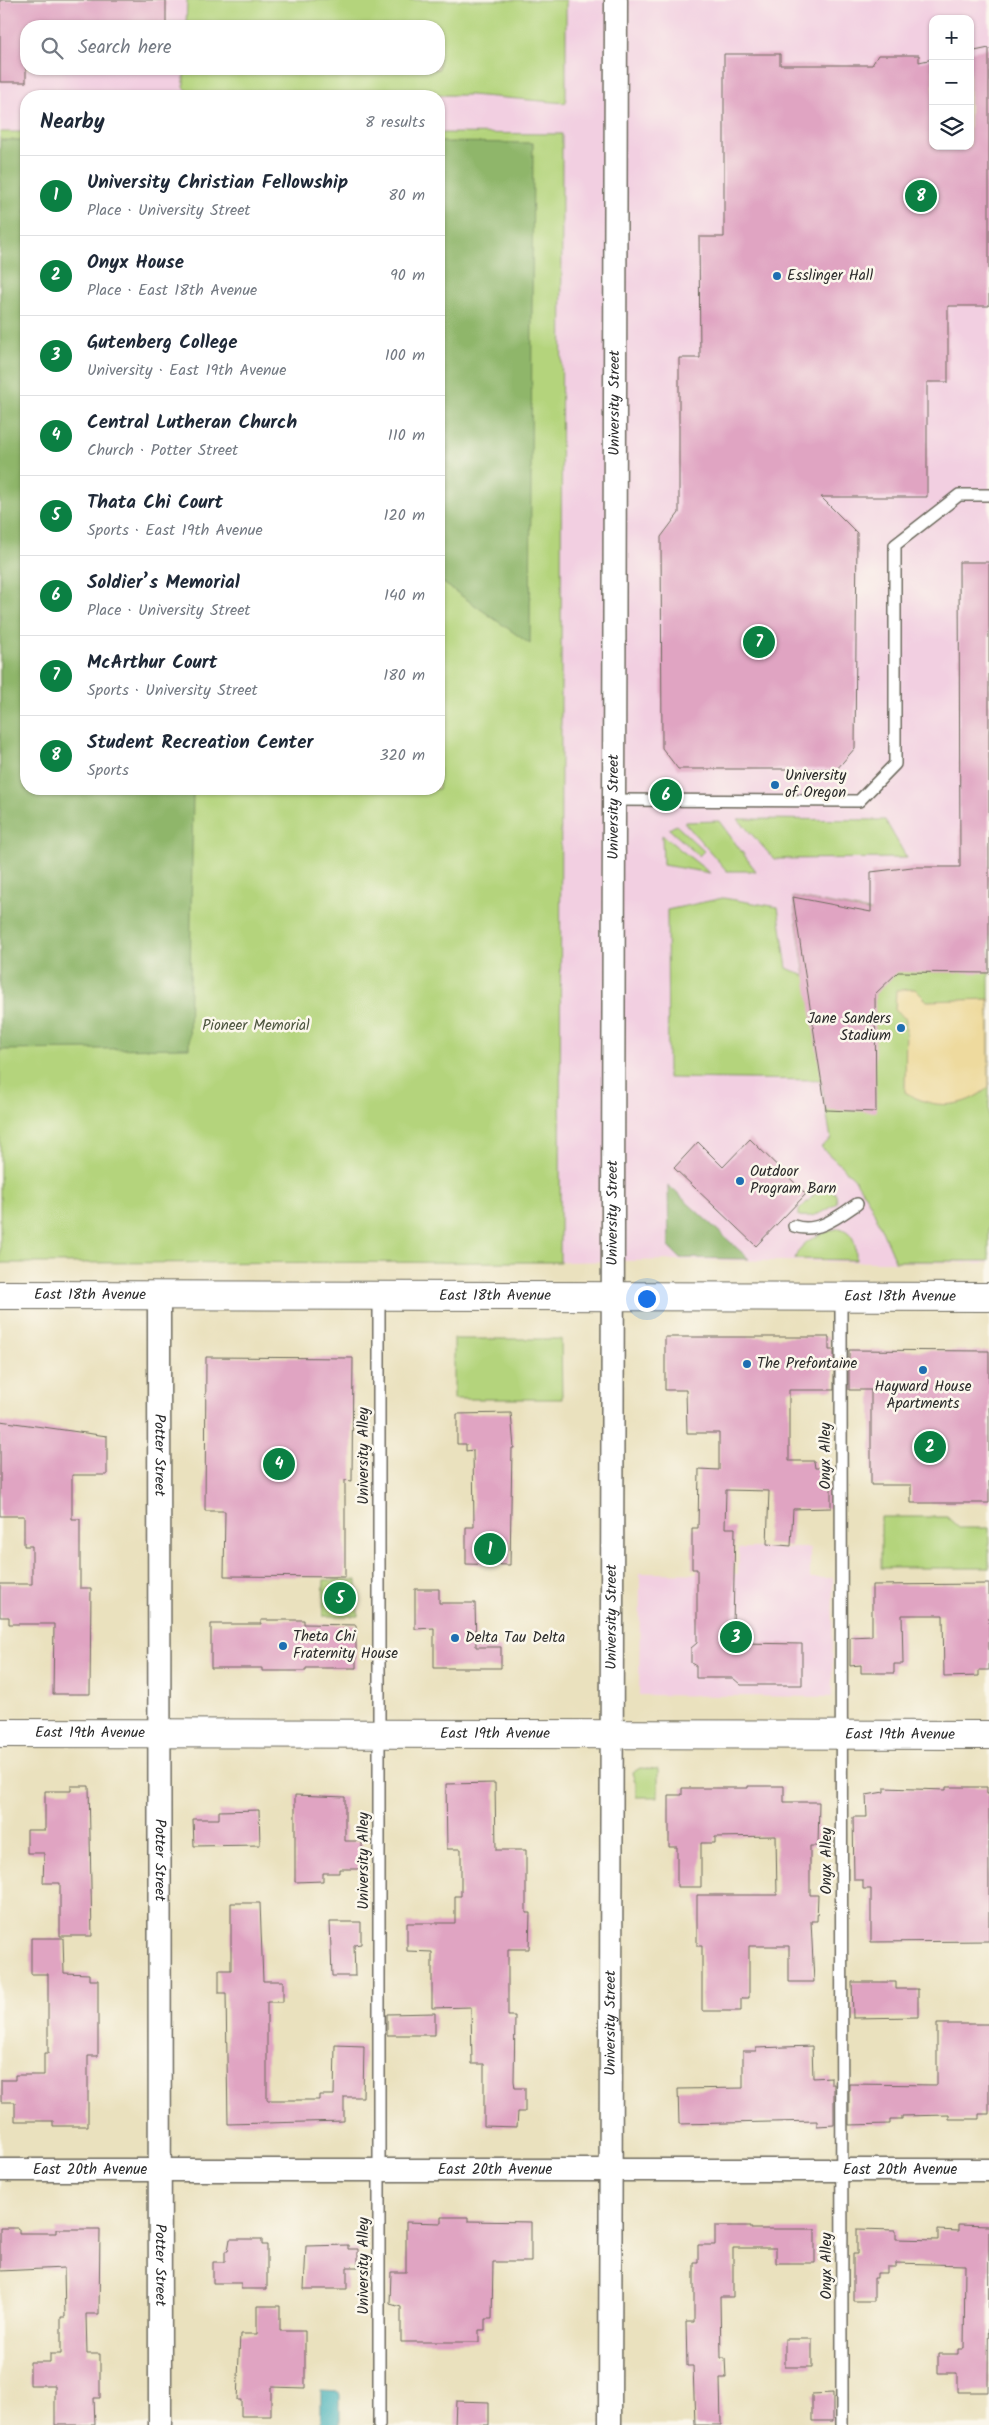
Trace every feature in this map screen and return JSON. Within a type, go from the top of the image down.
[{"type":"street","name":"University Street","points":[[610,2425],[616,0]]},
{"type":"street","name":"East 18th Avenue","points":[[0,1295],[379,1297],[612,1294],[989,1296]]},
{"type":"street","name":"Potter Street","points":[[159,1296],[160,2425]]},
{"type":"street","name":"East 19th Avenue","points":[[0,1732],[989,1735]]},
{"type":"street","name":"East 20th Avenue","points":[[0,2170],[989,2170]]},
{"type":"lane","points":[[614,800],[859,801],[896,764],[896,545],[959,495],[989,495]]},
{"type":"lane","points":[[794,1226],[804,1230],[816,1227],[837,1218],[857,1204]]},
{"type":"lane","name":"Onyx Alley","points":[[841,1296],[842,2425]]},
{"type":"lane","name":"University Alley","points":[[379,1297],[379,2425]]},
{"type":"shaded area","name":"University of Oregon","points":[[0,0],[989,0],[989,1263],[680,1260],[560,1262],[562,134],[445,133],[445,90],[20,90],[20,132],[0,132]]},
{"type":"shaded area","points":[[739,1548],[810,1548],[810,1578],[833,1578],[832,1697],[639,1695],[640,1573],[738,1574]]},
{"type":"green space","points":[[187,0],[566,0],[566,103],[470,95],[445,95],[445,90],[187,90],[184,87],[184,75],[445,75],[445,20],[186,20]]},
{"type":"green space","name":"Pioneer Memorial","points":[[0,132],[20,132],[20,795],[445,795],[445,133],[562,134],[560,1262],[0,1263]]},
{"type":"green space","points":[[0,140],[20,140],[20,795],[193,795],[189,1048],[0,1050]]},
{"type":"green space","points":[[445,142],[533,143],[530,644],[445,584]]},
{"type":"green space","points":[[738,819],[885,820],[907,858],[774,859]]},
{"type":"green space","points":[[719,821],[756,871],[727,871],[684,822]]},
{"type":"green space","points":[[676,825],[704,851],[699,856],[669,829]]},
{"type":"green space","points":[[662,835],[710,873],[663,865]]},
{"type":"green space","name":"Jane Sanders Stadium","points":[[793,897],[989,933],[989,1261],[895,1261],[870,1203],[854,1178],[821,1147],[831,1139],[821,1080],[668,1078],[667,910],[723,898],[778,907],[787,968],[805,976]]},
{"type":"green space","points":[[668,1185],[749,1259],[680,1258],[669,1247]]},
{"type":"green space","points":[[824,1185],[836,1194],[837,1203],[819,1214],[799,1216],[799,1210]]},
{"type":"green space","points":[[840,1228],[849,1233],[854,1240],[856,1260],[795,1259],[801,1247],[807,1242],[826,1232]]},
{"type":"green space","points":[[454,1339],[561,1339],[562,1399],[454,1399]]},
{"type":"green space","points":[[881,1517],[947,1517],[959,1528],[989,1528],[989,1568],[881,1568]]},
{"type":"green space","points":[[324,1580],[357,1580],[358,1616],[323,1616]]},
{"type":"green space","points":[[640,1768],[658,1769],[658,1797],[636,1797],[636,1784],[632,1773]]},
{"type":"sand","points":[[915,989],[927,1001],[989,999],[989,1087],[969,1100],[948,1105],[937,1104],[926,1102],[905,1092],[906,1019],[895,1011],[896,990]]},
{"type":"water","points":[[321,2391],[340,2392],[340,2425],[321,2425]]},
{"type":"building","points":[[0,0],[166,0],[166,20],[20,20],[20,75],[26,75],[26,82],[0,82]]},
{"type":"building","points":[[989,48],[989,306],[948,306],[948,382],[927,382],[927,497],[821,497],[857,533],[855,748],[837,769],[678,769],[662,748],[661,537],[679,513],[679,358],[700,358],[699,237],[724,237],[724,54],[780,54],[780,65],[872,65],[878,55],[919,55],[919,62],[929,60],[929,150],[974,150],[974,51]]},
{"type":"building","points":[[959,562],[989,562],[989,973],[898,972],[875,994],[876,1112],[826,1110],[793,897],[871,912],[871,872],[912,867],[960,867]]},
{"type":"building","name":"Outdoor Program Barn","points":[[750,1139],[806,1194],[756,1246],[674,1168],[698,1142],[723,1167]]},
{"type":"building","points":[[665,1337],[829,1337],[829,1350],[834,1350],[834,1390],[789,1390],[789,1461],[814,1461],[815,1468],[822,1468],[823,1486],[831,1486],[831,1508],[793,1509],[791,1546],[767,1544],[769,1491],[726,1490],[725,1528],[735,1528],[733,1627],[740,1627],[740,1643],[802,1644],[802,1685],[741,1685],[733,1678],[696,1678],[696,1666],[691,1663],[691,1648],[697,1643],[697,1569],[692,1569],[692,1528],[698,1528],[699,1469],[719,1470],[719,1433],[687,1433],[686,1390],[665,1390]]},
{"type":"building","points":[[849,1350],[989,1351],[989,1503],[911,1503],[911,1485],[871,1485],[871,1390],[849,1390]]},
{"type":"building","points":[[206,1357],[353,1358],[352,1481],[345,1480],[345,1577],[224,1576],[225,1511],[205,1511]]},
{"type":"building","points":[[511,1413],[514,1448],[512,1448],[510,1565],[466,1564],[466,1527],[474,1527],[473,1450],[466,1451],[466,1444],[457,1444],[457,1414]]},
{"type":"building","points":[[0,1421],[107,1436],[107,1475],[72,1475],[72,1519],[80,1519],[80,1588],[91,1588],[90,1694],[53,1694],[54,1624],[9,1624],[9,1617],[0,1617],[0,1584],[32,1584],[32,1546],[24,1546],[24,1516],[0,1516]]},
{"type":"building","points":[[989,1584],[989,1670],[979,1670],[979,1676],[944,1677],[943,1615],[902,1615],[903,1664],[894,1664],[894,1673],[861,1673],[861,1665],[850,1666],[850,1637],[872,1636],[872,1585]]},
{"type":"building","name":"Delta Tau Delta","points":[[415,1589],[439,1589],[439,1603],[475,1603],[476,1647],[501,1647],[501,1668],[434,1668],[434,1628],[415,1629]]},
{"type":"building","name":"Theta Chi Fraternity House","points":[[261,1620],[304,1620],[304,1624],[356,1625],[356,1668],[306,1668],[306,1671],[262,1671],[262,1668],[211,1668],[211,1624],[261,1624]]},
{"type":"building","points":[[495,1783],[496,1850],[526,1850],[526,1913],[530,1913],[529,1949],[508,1949],[508,2016],[515,2016],[514,2081],[515,2088],[525,2088],[525,2112],[518,2112],[517,2127],[484,2126],[484,2064],[472,2064],[471,2007],[432,2008],[432,1952],[407,1951],[407,1923],[455,1923],[455,1896],[461,1896],[461,1849],[447,1849],[446,1784]]},
{"type":"building","points":[[71,1786],[89,1786],[92,1936],[60,1936],[60,1883],[43,1883],[44,1853],[27,1853],[27,1830],[45,1830],[45,1791],[71,1791]]},
{"type":"building","points":[[748,1786],[784,1786],[784,1802],[819,1802],[818,1846],[810,1846],[810,1895],[818,1895],[817,1921],[811,1921],[814,1982],[789,1982],[789,1946],[749,1946],[749,1998],[741,1998],[741,2011],[702,2011],[702,1946],[697,1946],[697,1895],[777,1895],[776,1836],[715,1837],[715,1843],[701,1843],[701,1887],[677,1887],[677,1847],[669,1847],[669,1795],[682,1795],[682,1788],[748,1788]]},
{"type":"building","points":[[946,1787],[987,1787],[987,1794],[989,1794],[989,1941],[871,1942],[871,1889],[863,1889],[863,1880],[854,1880],[853,1817],[867,1817],[866,1795],[884,1792],[884,1788],[946,1790]]},
{"type":"building","points":[[295,1795],[345,1797],[345,1841],[360,1841],[362,1843],[362,1869],[339,1869],[339,1873],[323,1873],[323,1881],[295,1882]]},
{"type":"building","points":[[259,1810],[260,1845],[194,1846],[193,1819],[219,1819],[219,1811]]},
{"type":"building","points":[[231,1903],[260,1903],[263,1981],[283,1981],[283,2002],[267,2002],[267,2100],[319,2100],[319,2095],[334,2095],[335,2045],[364,2046],[363,2097],[344,2097],[344,2121],[228,2124],[226,1993],[219,1993],[219,1970],[231,1970]]},
{"type":"building","points":[[330,1922],[361,1922],[361,1944],[354,1945],[355,1976],[332,1976]]},
{"type":"building","points":[[31,1938],[63,1938],[64,1973],[89,1974],[89,1980],[98,1980],[98,2056],[88,2056],[88,2126],[53,2126],[53,2121],[15,2121],[15,2102],[1,2102],[1,2080],[15,2080],[15,2075],[44,2075],[44,2053],[48,2053],[48,1974],[31,1974]]},
{"type":"building","points":[[852,1982],[896,1982],[896,1989],[918,1989],[918,2017],[853,2018]]},
{"type":"building","points":[[435,2013],[435,2035],[387,2035],[387,2014]]},
{"type":"building","points":[[937,2024],[989,2024],[989,2114],[979,2114],[979,2119],[949,2119],[949,2115],[902,2116],[902,2119],[890,2119],[890,2124],[849,2125],[849,2084],[937,2085]]},
{"type":"building","points":[[812,2046],[813,2078],[831,2077],[831,2084],[834,2084],[834,2125],[817,2126],[817,2121],[679,2124],[678,2089],[743,2088],[743,2051],[756,2051],[756,2048]]},
{"type":"building","points":[[441,2217],[468,2217],[468,2221],[531,2222],[531,2262],[493,2262],[492,2319],[485,2319],[485,2330],[479,2330],[479,2342],[401,2342],[401,2307],[390,2304],[391,2272],[406,2272],[406,2222],[441,2223]]},
{"type":"building","points":[[958,2225],[989,2226],[988,2392],[957,2392],[957,2373],[938,2373],[938,2354],[958,2354],[958,2349],[964,2349],[965,2265],[896,2263],[896,2267],[887,2267],[887,2273],[877,2273],[877,2278],[874,2278],[874,2301],[853,2301],[853,2254],[857,2254],[857,2229],[896,2230],[896,2239],[938,2240],[938,2230],[958,2231]]},
{"type":"building","points":[[715,2226],[751,2226],[751,2229],[815,2229],[815,2263],[776,2263],[776,2248],[733,2248],[733,2297],[720,2297],[721,2358],[725,2358],[726,2378],[720,2378],[721,2425],[695,2425],[693,2366],[687,2366],[686,2322],[694,2322],[694,2262],[698,2262],[698,2245],[715,2245]]},
{"type":"building","points":[[0,2228],[19,2228],[19,2233],[56,2233],[56,2229],[100,2229],[99,2314],[86,2314],[87,2354],[100,2354],[100,2398],[94,2398],[95,2425],[55,2425],[55,2385],[30,2385],[30,2362],[50,2362],[50,2354],[61,2354],[61,2317],[65,2317],[64,2268],[0,2271]]},
{"type":"building","points":[[230,2239],[262,2239],[262,2245],[267,2245],[267,2289],[241,2289],[241,2283],[213,2283],[213,2262],[225,2262],[225,2251],[228,2251]]},
{"type":"building","points":[[348,2245],[348,2249],[358,2249],[358,2267],[347,2267],[347,2289],[304,2289],[306,2246]]},
{"type":"building","points":[[257,2306],[280,2306],[280,2331],[305,2331],[305,2388],[271,2387],[271,2416],[241,2416],[241,2400],[237,2400],[240,2334],[257,2334]]},
{"type":"building","points":[[785,2339],[812,2339],[812,2367],[785,2367]]},
{"type":"building","points":[[833,2393],[833,2421],[812,2421],[812,2394]]},
{"type":"building","points":[[456,2401],[489,2402],[489,2425],[455,2425]]},
{"type":"place","name":"Student Recreation Center","points":[[921,196]]},
{"type":"place","name":"Esslinger Hall","points":[[777,276]]},
{"type":"place","name":"McArthur Court","points":[[759,642]]},
{"type":"place","name":"University of Oregon","points":[[775,785]]},
{"type":"place","name":"Soldier’s Memorial","points":[[666,795]]},
{"type":"place","name":"Jane Sanders Stadium","points":[[901,1028]]},
{"type":"place","name":"Outdoor Program Barn","points":[[740,1181]]},
{"type":"place","name":"The Prefontaine","points":[[747,1364]]},
{"type":"place","name":"Hayward House Apartments","points":[[923,1370]]},
{"type":"place","name":"Onyx House","points":[[930,1447]]},
{"type":"place","name":"Central Lutheran Church","points":[[279,1464]]},
{"type":"place","name":"University Christian Fellowship","points":[[490,1549]]},
{"type":"place","name":"Thata Chi Court","points":[[340,1598]]},
{"type":"place","name":"Gutenberg College","points":[[736,1637]]},
{"type":"place","name":"Delta Tau Delta","points":[[455,1638]]},
{"type":"place","name":"Theta Chi Fraternity House","points":[[283,1646]]}]
